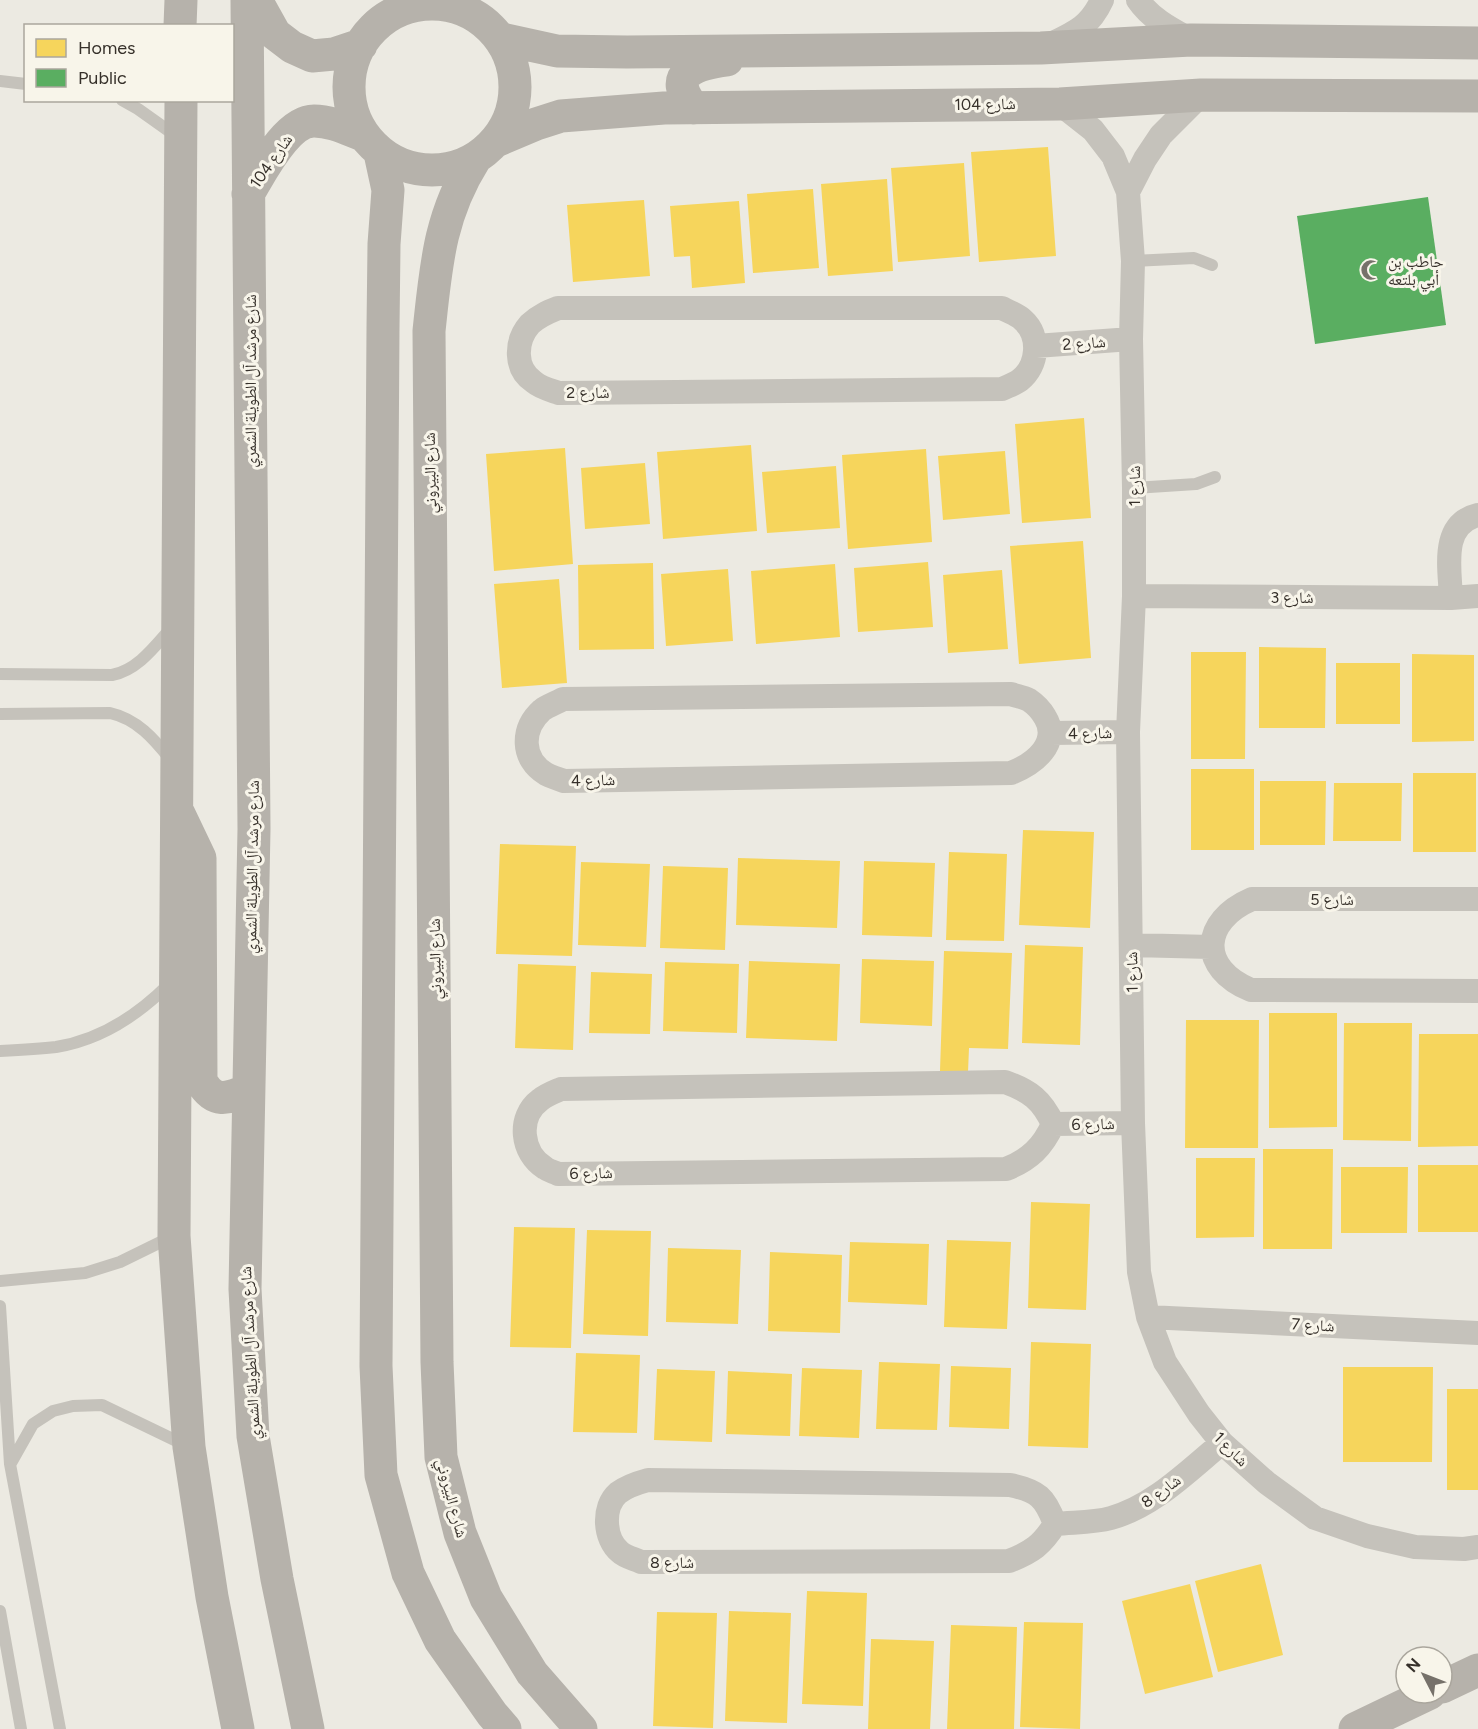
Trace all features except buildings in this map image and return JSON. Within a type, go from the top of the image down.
[{"type":"street","points":[[180,0],[180,24]]},
{"type":"street","name":"شارع مرشد آل الطويلة الشمري","points":[[247,0],[254,829],[245,1289],[253,1436],[279,1590],[308,1729]]},
{"type":"street","points":[[256,0],[275,34],[292,47],[312,56],[334,54],[370,25],[420,4],[470,7],[502,39],[513,64],[516,91],[511,118],[486,150],[452,169],[426,171],[402,166],[371,144]]},
{"type":"street","points":[[1041,48],[1078,31],[1092,19],[1102,0]]},
{"type":"street","points":[[1138,0],[1144,9],[1158,21],[1191,40]]},
{"type":"street","points":[[370,25],[352,62],[349,81],[354,118],[371,144],[388,190],[384,244],[376,1365],[381,1475],[408,1573],[440,1641],[505,1729]]},
{"type":"street","points":[[502,39],[557,51],[1041,48],[1191,40],[1478,43]]},
{"type":"street","points":[[694,108],[686,99],[683,81],[687,72],[697,65],[794,50]]},
{"type":"street","points":[[1128,192],[1145,159],[1161,135],[1201,95]]},
{"type":"street","name":"شارع 104","points":[[486,150],[536,124],[561,116],[664,108],[1060,104],[1201,95],[1478,96]]},
{"type":"street","points":[[181,102],[174,1236],[189,1447],[212,1597],[238,1729]]},
{"type":"street","name":"شارع 1","points":[[1060,104],[1093,130],[1113,156],[1128,192],[1133,261],[1131,339],[1134,596],[1128,732],[1133,1123],[1139,1272],[1148,1317],[1165,1362],[1199,1414],[1222,1443],[1267,1483],[1315,1518],[1367,1536],[1415,1548],[1478,1547]]},
{"type":"street","name":"شارع 104","points":[[248,194],[271,156],[291,130],[303,122],[314,121],[338,125],[371,144]]},
{"type":"street","name":"شارع البيروني","points":[[486,150],[462,180],[449,209],[438,253],[429,331],[437,1350],[441,1457],[460,1533],[486,1598],[532,1673],[581,1729]]},
{"type":"street","name":"شارع 2","points":[[558,308],[1002,308],[1023,320],[1032,331],[1036,346],[1032,363],[1020,380],[1002,389],[559,393],[531,381],[522,368],[518,354],[520,340],[530,325],[542,314],[558,308]]},
{"type":"street","name":"شارع 2","points":[[1036,346],[1131,339]]},
{"type":"street","points":[[1451,598],[1449,542],[1458,526],[1470,517],[1478,515]]},
{"type":"street","name":"شارع 3","points":[[1134,596],[1451,598],[1478,596]]},
{"type":"street","points":[[381,638],[392,648],[404,651],[414,650],[432,639]]},
{"type":"street","points":[[381,699],[408,682],[418,684],[427,690],[432,701]]},
{"type":"street","name":"شارع 4","points":[[1011,693],[1029,700],[1041,710],[1052,733],[1038,758],[1026,767],[1011,772],[564,781],[544,773],[533,761],[527,750],[525,737],[532,722],[542,710],[563,699],[1011,693]]},
{"type":"street","name":"شارع 4","points":[[1052,733],[1128,732]]},
{"type":"street","points":[[175,807],[200,858],[201,1081],[208,1092],[218,1098],[230,1098],[248,1090]]},
{"type":"street","name":"شارع 5","points":[[1211,947],[1216,930],[1224,917],[1238,905],[1252,899],[1478,899]]},
{"type":"street","points":[[1132,945],[1211,947],[1221,972],[1234,983],[1251,990],[1478,991]]},
{"type":"street","name":"شارع 6","points":[[1005,1082],[1022,1088],[1036,1098],[1047,1109],[1053,1124],[1047,1138],[1035,1153],[1021,1163],[1006,1169],[982,1170],[558,1174],[545,1168],[533,1157],[526,1145],[524,1130],[528,1113],[540,1100],[561,1089],[1005,1082]]},
{"type":"street","name":"شارع 6","points":[[1053,1124],[1133,1123]]},
{"type":"street","name":"شارع 7","points":[[1148,1317],[1478,1333]]},
{"type":"street","name":"شارع 8","points":[[1055,1524],[1109,1519],[1139,1508],[1172,1485],[1222,1443]]},
{"type":"street","name":"شارع 8","points":[[648,1480],[1010,1485],[1028,1489],[1048,1504],[1055,1524],[1044,1541],[1027,1554],[1009,1561],[641,1562],[620,1552],[610,1539],[606,1524],[609,1508],[616,1495],[630,1485],[648,1480]]},
{"type":"street","points":[[1454,1681],[1478,1670]]},
{"type":"street","points":[[1354,1729],[1405,1705]]},
{"type":"lane","points":[[0,81],[24,84]]},
{"type":"lane","points":[[125,102],[153,118],[181,140]]},
{"type":"lane","points":[[1133,261],[1194,258],[1212,265]]},
{"type":"lane","points":[[1134,488],[1196,484],[1215,477]]},
{"type":"lane","points":[[0,674],[119,673],[139,661],[176,621]]},
{"type":"lane","points":[[0,714],[110,713],[120,715],[147,733],[176,766]]},
{"type":"lane","points":[[0,1051],[57,1047],[86,1040],[132,1016],[155,999],[175,978]]},
{"type":"lane","points":[[0,1281],[85,1273],[120,1262],[174,1236]]},
{"type":"lane","points":[[0,1306],[10,1464],[60,1729]]},
{"type":"lane","points":[[10,1464],[33,1424],[53,1411],[73,1406],[102,1405],[189,1447]]},
{"type":"lane","points":[[0,1611],[21,1729]]},
{"type":"place","name":"حاطب بن أبي بلتعه","points":[[1371,270]]}]
